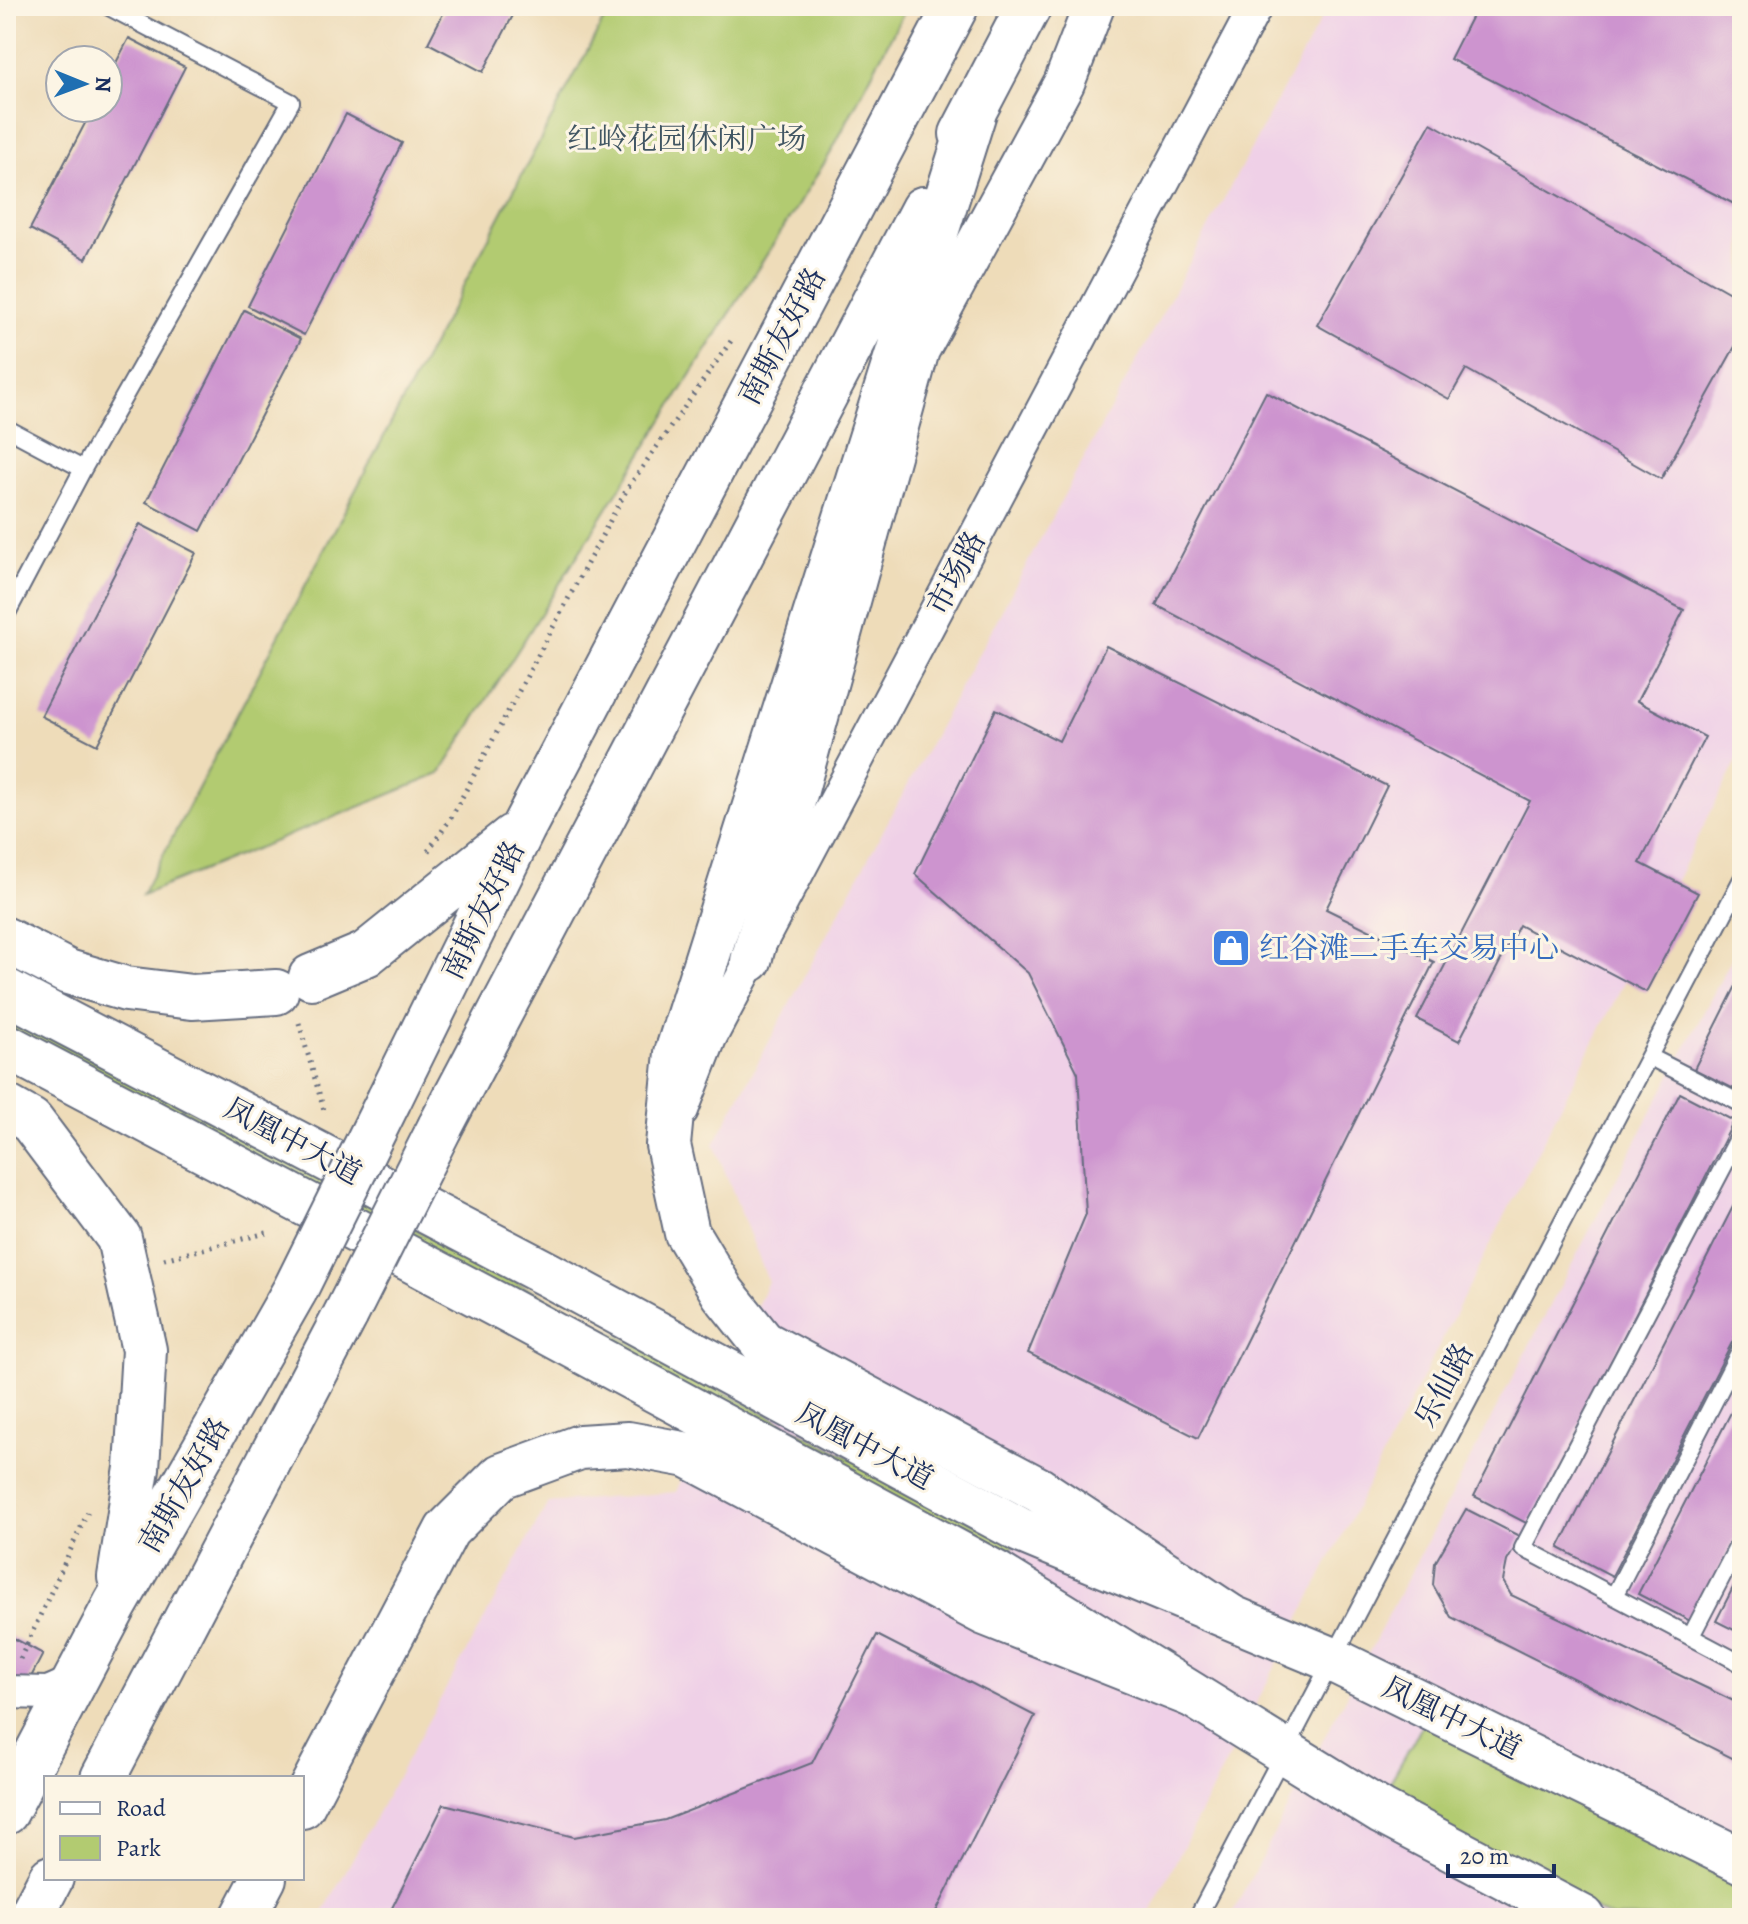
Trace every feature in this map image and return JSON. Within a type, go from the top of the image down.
[{"type":"main road","name":"南斯友好路","points":[[6,1812],[115,1605],[295,1290],[523,828],[956,6]]},
{"type":"main road","name":"南斯友好路","points":[[104,1776],[346,1314],[440,1127],[1029,6]]},
{"type":"main road","points":[[975,109],[677,1053],[668,1145],[687,1233],[723,1293],[763,1343],[1039,1490],[1229,1616]]},
{"type":"main road","points":[[6,940],[68,972],[126,989],[192,997],[294,993],[366,954],[523,828]]},
{"type":"main road","name":"凤凰中大道","points":[[6,991],[549,1275],[1020,1530],[1331,1659],[1742,1861]]},
{"type":"main road","name":"凤凰中大道","points":[[6,1046],[503,1308],[995,1573],[1382,1812],[1583,1918]]},
{"type":"main road","points":[[6,1107],[31,1121],[119,1238],[144,1350],[137,1468],[115,1605]]},
{"type":"main road","points":[[304,1802],[447,1530],[501,1476],[580,1447],[628,1444],[688,1455],[985,1613],[1190,1694]]},
{"type":"main road","points":[[30,1918],[50,1880]]},
{"type":"main road","points":[[243,1918],[263,1880]]},
{"type":"street","points":[[751,961],[919,350],[1064,83],[1094,6]]},
{"type":"street","name":"市场路","points":[[668,1145],[710,1038],[1256,6]]},
{"type":"street","points":[[6,1692],[48,1693],[75,1681]]},
{"type":"lane","points":[[6,615],[83,469],[291,102],[107,6]]},
{"type":"lane","points":[[6,428],[83,469]]},
{"type":"lane","name":"乐仙路","points":[[1197,1918],[1742,879]]},
{"type":"lane","points":[[1650,1057],[1742,1104]]},
{"type":"lane","points":[[1742,1131],[1523,1548],[1742,1664]]},
{"type":"lane","points":[[1614,1596],[1742,1347]]},
{"type":"lane","points":[[1691,1636],[1742,1538]]},
{"type":"path","points":[[426,854],[451,818],[627,489],[736,335]]},
{"type":"path","points":[[294,993],[328,1125]]},
{"type":"path","points":[[163,1259],[269,1231],[283,1238]]},
{"type":"path","points":[[19,1660],[90,1506]]},
{"type":"shaded area","name":"红谷滩二手车交易中心","points":[[1328,6],[1742,6],[1742,751],[1147,1918],[320,1918],[548,1503],[676,1492],[768,1281],[714,1144]]},
{"type":"shaded area","points":[[1742,939],[1742,1918],[1230,1918]]},
{"type":"green space","name":"红岭花园休闲广场","points":[[611,6],[907,6],[830,154],[440,774],[142,895]]},
{"type":"green space","points":[[6,1014],[1014,1544],[1007,1562],[6,1034]]},
{"type":"green space","points":[[1425,1721],[1742,1888],[1742,1918],[1612,1918],[1381,1798]]},
{"type":"building","points":[[447,6],[518,6],[483,72],[428,43]]},
{"type":"building","points":[[1477,6],[1742,6],[1742,208],[1450,59]]},
{"type":"building","points":[[129,38],[185,67],[86,259],[30,229],[85,124],[124,124],[124,48]]},
{"type":"building","points":[[346,114],[402,143],[304,335],[248,306]]},
{"type":"building","points":[[1431,123],[1742,300],[1742,334],[1661,479],[1466,369],[1449,399],[1317,325]]},
{"type":"building","points":[[244,310],[301,339],[201,531],[146,502]]},
{"type":"building","points":[[1266,392],[1684,610],[1637,701],[1705,737],[1640,863],[1698,893],[1646,992],[1519,925],[1459,1041],[1417,1019],[1530,801],[1156,605]]},
{"type":"building","points":[[140,524],[196,553],[97,745],[41,716]]},
{"type":"building","points":[[1106,646],[1387,786],[1326,909],[1434,962],[1198,1438],[1028,1353],[1086,1214],[1078,1073],[1028,973],[915,874],[996,709],[1059,741]]},
{"type":"building","points":[[1742,974],[1742,1093],[1694,1069]]},
{"type":"building","points":[[1680,1093],[1734,1121],[1528,1524],[1474,1496]]},
{"type":"building","points":[[1742,1189],[1742,1323],[1612,1576],[1559,1548]]},
{"type":"building","points":[[1742,1391],[1742,1524],[1692,1622],[1638,1594]]},
{"type":"building","points":[[1466,1509],[1521,1537],[1507,1561],[1503,1581],[1511,1595],[1742,1705],[1742,1763],[1451,1617],[1433,1585],[1435,1563]]},
{"type":"building","points":[[1742,1570],[1742,1634],[1716,1621]]},
{"type":"building","points":[[6,1634],[43,1654],[6,1725]]},
{"type":"building","points":[[877,1635],[1035,1716],[933,1918],[387,1918],[444,1804],[574,1837],[665,1820],[812,1763]]},
{"type":"place","name":"红谷滩二手车交易中心","points":[[1231,948]]}]
